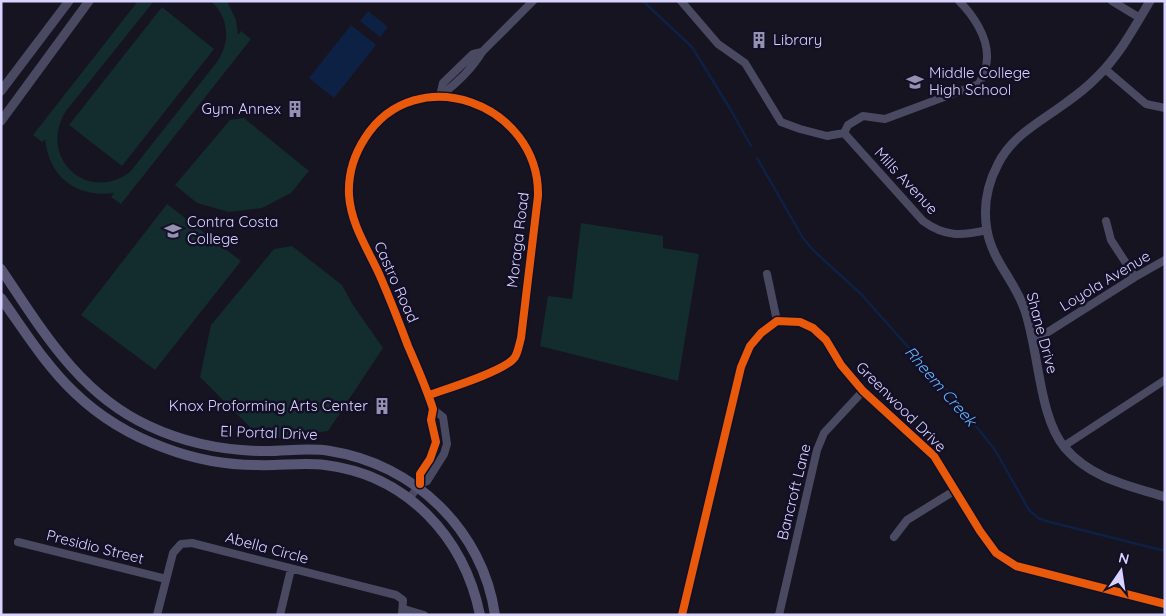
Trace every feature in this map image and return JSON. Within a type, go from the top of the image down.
[{"type":"main road","name":"El Portal Drive","points":[[1,269],[53,346],[78,375],[111,403],[149,426],[182,439],[228,449],[260,451],[320,450],[356,456],[380,464],[419,485],[450,515],[472,547],[488,583],[495,615]]},
{"type":"main road","name":"El Portal Drive","points":[[1,298],[36,347],[75,393],[130,433],[164,448],[194,458],[258,466],[314,464],[341,468],[378,480],[409,499],[443,531],[460,557],[474,590],[480,615]]},
{"type":"street","points":[[1,91],[69,1]]},
{"type":"street","points":[[1,121],[89,1]]},
{"type":"street","points":[[440,96],[453,86],[482,52],[533,1]]},
{"type":"street","points":[[681,1],[718,44],[745,63],[781,122],[827,136],[844,133],[848,125],[863,116],[885,119],[979,84],[985,70],[987,57],[984,41],[974,18],[960,1]]},
{"type":"street","points":[[1112,1],[1140,18]]},
{"type":"street","name":"Shane Drive","points":[[1150,1],[1124,45],[1105,69],[1068,102],[1024,133],[1006,151],[992,176],[985,216],[990,245],[997,260],[1017,290],[1025,309],[1050,421],[1064,446],[1087,468],[1101,476],[1165,497]]},
{"type":"street","points":[[1105,69],[1146,104],[1165,108]]},
{"type":"street","name":"Moraga Road","points":[[402,105],[440,96],[463,99],[483,106],[503,120],[524,142],[531,157],[538,182],[538,196],[521,338],[514,358],[508,364],[495,370],[429,395]]},
{"type":"street","name":"Castro Road","points":[[402,105],[382,117],[369,131],[358,150],[351,168],[349,194],[352,214],[359,234],[379,274],[433,409],[431,420],[436,442],[430,459],[420,474],[419,485]]},
{"type":"street","name":"Mills Avenue","points":[[844,133],[923,221],[933,229],[947,234],[958,235],[987,230]]},
{"type":"street","points":[[1106,221],[1111,240],[1135,276]]},
{"type":"street","name":"Loyola Avenue","points":[[1032,338],[1048,332],[1135,276],[1165,260]]},
{"type":"street","points":[[682,615],[742,367],[750,346],[761,333],[778,321],[767,274]]},
{"type":"street","name":"Greenwood Drive","points":[[778,321],[800,322],[814,328],[826,340],[841,365],[863,391],[934,456],[980,532],[996,553],[1016,566],[1165,604]]},
{"type":"street","points":[[1064,446],[1165,380]]},
{"type":"street","name":"Bancroft Lane","points":[[779,615],[817,450],[824,433],[863,391]]},
{"type":"street","name":"Castro Road","points":[[409,499],[419,485],[427,480],[436,468],[447,444],[443,417],[433,409]]},
{"type":"street","points":[[894,537],[907,520],[954,491]]},
{"type":"street","name":"Presidio Street","points":[[18,542],[166,579]]},
{"type":"street","name":"Abella Circle","points":[[157,615],[173,553],[181,544],[192,543],[396,595],[403,600],[403,612]]},
{"type":"street","points":[[280,615],[291,569]]},
{"type":"street","points":[[403,612],[424,615]]},
{"type":"green space","points":[[138,1],[154,1],[66,111],[59,128],[58,144],[62,159],[71,171],[83,179],[98,182],[114,180],[130,172],[217,62],[222,54],[226,30],[222,15],[211,1],[227,1],[236,20],[238,35],[241,31],[251,39],[121,204],[111,197],[114,193],[100,194],[88,192],[67,182],[52,164],[45,139],[42,142],[33,135]]},
{"type":"green space","points":[[162,7],[214,49],[122,166],[69,125]]},
{"type":"green space","points":[[244,118],[309,171],[291,193],[262,208],[229,212],[197,203],[175,185],[230,120]]},
{"type":"green space","points":[[167,204],[241,261],[155,370],[81,315]]},
{"type":"green space","points":[[581,223],[663,236],[663,248],[699,254],[678,381],[540,346],[548,296],[572,299]]},
{"type":"green space","points":[[292,246],[342,285],[353,305],[383,348],[328,431],[273,439],[257,434],[200,377],[211,325],[274,249]]},
{"type":"water","points":[[368,11],[388,27],[380,37],[360,21]]},
{"type":"water","points":[[351,25],[376,45],[334,98],[309,78]]},
{"type":"waterway","name":"Rheem Creek","points":[[643,1],[692,47],[751,146]]},
{"type":"waterway","name":"Rheem Creek","points":[[757,158],[803,238],[813,250],[861,294],[957,402],[995,450],[1029,510],[1038,518],[1046,521],[1165,551]]},
{"type":"cycle path","points":[[420,484],[420,474],[430,459],[436,442],[431,420],[433,409],[384,285],[353,217],[349,188],[352,165],[361,145],[387,114],[414,100],[443,97],[471,102],[498,116],[519,137],[533,164],[538,196],[521,338],[515,357],[488,374],[429,395]]},
{"type":"cycle path","points":[[682,615],[741,367],[750,346],[761,333],[777,321],[800,322],[813,328],[826,340],[841,365],[863,391],[934,456],[980,531],[996,553],[1016,566],[1165,604]]},
{"type":"place","name":"Library","points":[[759,40]]},
{"type":"place","name":"Middle College High School","points":[[915,82]]},
{"type":"place","name":"Gym Annex","points":[[295,109]]},
{"type":"place","name":"Contra Costa College","points":[[173,231]]},
{"type":"place","name":"Knox Proforming Arts Center","points":[[382,406]]}]
